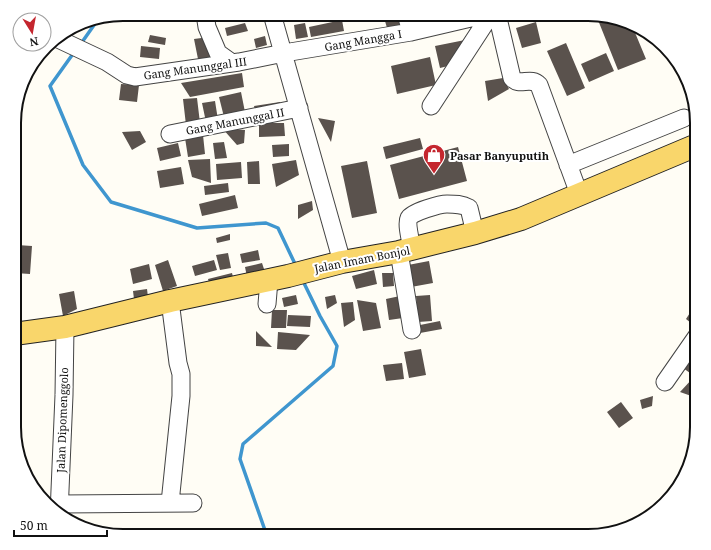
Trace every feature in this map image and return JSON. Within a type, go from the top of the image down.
[{"type":"main road","name":"Jalan Imam Bonjol","points":[[21,333],[46,331],[65,327],[170,301],[342,262],[406,251],[475,233],[521,218],[690,148]]},
{"type":"street","points":[[206,21],[207,27],[218,52],[232,63]]},
{"type":"street","points":[[274,21],[342,262]]},
{"type":"street","points":[[408,21],[411,32]]},
{"type":"street","name":"Gang Mangga I","points":[[284,53],[411,32],[459,21]]},
{"type":"street","points":[[431,106],[486,21]]},
{"type":"street","points":[[499,21],[512,78],[515,81],[532,81],[539,85],[579,194]]},
{"type":"street","name":"Gang Manunggal III","points":[[63,40],[127,75],[135,77],[232,63],[284,53]]},
{"type":"street","name":"Gang Manunggal II","points":[[170,134],[299,108]]},
{"type":"street","points":[[568,165],[684,118]]},
{"type":"street","points":[[412,330],[406,251],[409,218],[414,214],[445,204],[458,204],[469,208],[475,233]]},
{"type":"street","points":[[267,304],[288,275]]},
{"type":"street","points":[[170,301],[178,363],[181,374],[181,396],[170,503]]},
{"type":"street","name":"Jalan Dipomenggolo","points":[[59,506],[65,327]]},
{"type":"street","points":[[666,382],[690,346]]},
{"type":"street","points":[[62,509],[193,503]]},
{"type":"building","points":[[342,21],[344,31],[311,37],[309,27]]},
{"type":"building","points":[[385,21],[401,21],[401,27],[387,28]]},
{"type":"building","points":[[536,22],[541,43],[522,48],[516,28]]},
{"type":"building","points":[[599,22],[615,24],[635,33],[646,59],[618,70]]},
{"type":"building","points":[[245,23],[248,31],[227,36],[225,28]]},
{"type":"building","points":[[305,23],[308,37],[296,39],[294,25]]},
{"type":"building","points":[[150,35],[166,38],[165,45],[148,42]]},
{"type":"building","points":[[265,36],[267,45],[256,48],[254,39]]},
{"type":"building","points":[[209,37],[213,55],[199,64],[194,39]]},
{"type":"building","points":[[465,40],[448,66],[440,68],[435,46]]},
{"type":"building","points":[[566,43],[585,88],[567,96],[547,51]]},
{"type":"building","points":[[141,46],[160,48],[159,59],[140,57]]},
{"type":"building","points":[[606,53],[614,71],[589,82],[581,64]]},
{"type":"building","points":[[430,57],[436,85],[397,94],[391,66]]},
{"type":"building","points":[[242,73],[244,87],[190,97],[181,83]]},
{"type":"building","points":[[503,78],[509,89],[488,101],[485,81]]},
{"type":"building","points":[[121,84],[139,85],[137,102],[119,100]]},
{"type":"building","points":[[241,92],[245,112],[224,117],[219,97]]},
{"type":"building","points":[[197,98],[200,123],[186,125],[183,99]]},
{"type":"building","points":[[215,101],[218,120],[206,122],[202,103]]},
{"type":"building","points":[[280,102],[281,109],[256,114],[254,106]]},
{"type":"building","points":[[318,118],[335,121],[331,142]]},
{"type":"building","points":[[259,123],[284,123],[285,136],[259,137]]},
{"type":"building","points":[[222,128],[245,130],[244,143],[237,145]]},
{"type":"building","points":[[140,131],[146,142],[132,150],[122,132]]},
{"type":"building","points":[[203,135],[205,154],[188,157],[185,138]]},
{"type":"building","points":[[420,138],[423,149],[386,159],[383,147]]},
{"type":"building","points":[[224,142],[227,158],[215,159],[213,143]]},
{"type":"building","points":[[178,143],[181,156],[160,161],[157,148]]},
{"type":"building","points":[[289,144],[289,156],[273,157],[272,145]]},
{"type":"building","points":[[458,147],[467,181],[399,199],[390,165]]},
{"type":"building","points":[[210,159],[211,183],[192,177],[188,160]]},
{"type":"building","points":[[296,160],[299,175],[276,187],[272,164]]},
{"type":"building","points":[[259,161],[260,184],[248,184],[247,162]]},
{"type":"building","points":[[367,161],[377,213],[352,218],[341,166]]},
{"type":"building","points":[[241,162],[242,178],[217,180],[216,164]]},
{"type":"building","points":[[181,167],[184,184],[160,188],[157,171]]},
{"type":"building","points":[[228,183],[229,192],[205,195],[204,186]]},
{"type":"building","points":[[235,195],[238,208],[202,216],[199,204]]},
{"type":"building","points":[[312,201],[313,210],[298,219],[298,205]]},
{"type":"building","points":[[230,234],[230,240],[217,243],[216,238]]},
{"type":"building","points":[[21,245],[32,246],[30,274],[21,273]]},
{"type":"building","points":[[258,250],[260,260],[242,263],[240,254]]},
{"type":"building","points":[[228,253],[231,268],[220,270],[216,255]]},
{"type":"building","points":[[168,260],[177,286],[163,291],[155,265]]},
{"type":"building","points":[[214,260],[217,270],[195,276],[192,266]]},
{"type":"building","points":[[429,261],[433,283],[411,287],[408,265]]},
{"type":"building","points":[[262,263],[265,272],[247,277],[245,267]]},
{"type":"building","points":[[149,264],[152,279],[133,284],[130,269]]},
{"type":"building","points":[[374,270],[377,284],[356,289],[352,276]]},
{"type":"building","points":[[232,273],[234,281],[210,286],[208,279]]},
{"type":"building","points":[[382,273],[393,273],[394,286],[383,287]]},
{"type":"building","points":[[147,289],[148,297],[134,299],[133,291]]},
{"type":"building","points":[[74,291],[77,309],[63,316],[59,294]]},
{"type":"building","points":[[296,295],[298,304],[284,307],[282,298]]},
{"type":"building","points":[[335,295],[337,303],[327,309],[325,297]]},
{"type":"building","points":[[430,295],[432,321],[418,322],[416,296]]},
{"type":"building","points":[[400,296],[403,318],[389,320],[386,299]]},
{"type":"building","points":[[357,300],[376,303],[381,328],[363,331]]},
{"type":"building","points":[[353,302],[355,320],[344,327],[341,303]]},
{"type":"building","points":[[272,310],[287,310],[286,328],[271,328]]},
{"type":"building","points":[[690,313],[690,322],[686,319]]},
{"type":"building","points":[[288,315],[311,316],[310,327],[287,326]]},
{"type":"building","points":[[440,321],[442,329],[420,333],[415,326]]},
{"type":"building","points":[[256,331],[272,347],[256,346]]},
{"type":"building","points":[[278,332],[310,335],[296,350],[277,349]]},
{"type":"building","points":[[421,349],[426,375],[409,378],[404,352]]},
{"type":"building","points":[[690,358],[690,373],[683,368]]},
{"type":"building","points":[[402,363],[404,379],[386,381],[383,365]]},
{"type":"building","points":[[690,381],[690,396],[680,392]]},
{"type":"building","points":[[653,396],[652,406],[642,409],[640,400]]},
{"type":"building","points":[[621,402],[633,418],[619,428],[607,412]]},
{"type":"waterway","points":[[80,45],[94,25]]},
{"type":"waterway","points":[[75,51],[50,86],[83,165],[111,202],[197,228],[266,223],[278,228],[296,266]]},
{"type":"waterway","points":[[265,529],[240,459],[243,444],[333,366],[337,346],[302,279]]},
{"type":"place","name":"Pasar Banyuputih","points":[[434,174]]}]
